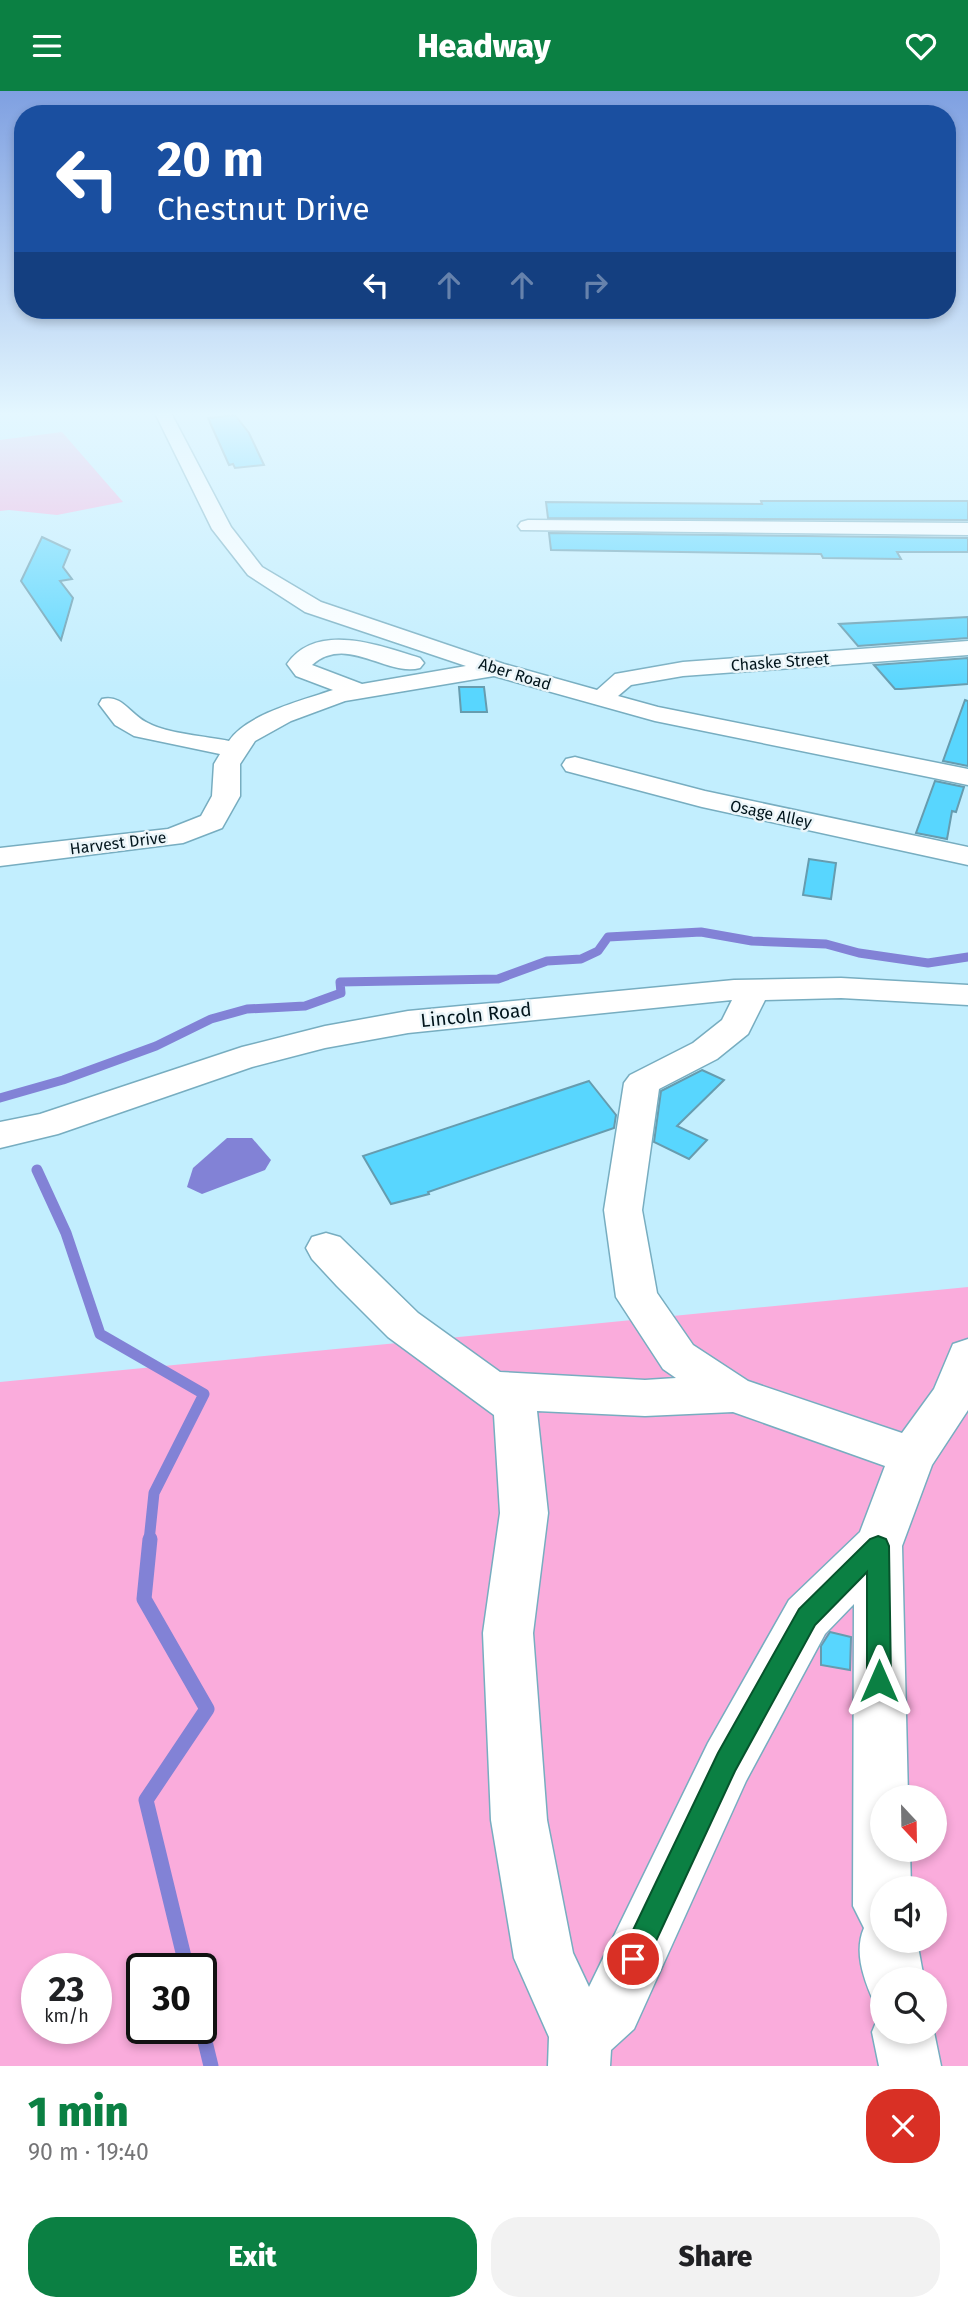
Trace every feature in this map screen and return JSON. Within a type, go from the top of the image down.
[{"type":"street","name":"Aber Road","points":[[210,505],[222,529],[255,571],[313,607],[496,669],[601,699],[714,728],[968,777]]},
{"type":"street","points":[[528,526],[968,529]]},
{"type":"street","points":[[362,692],[304,671],[299,664],[306,656],[323,647],[342,647],[390,656],[452,676]]},
{"type":"street","name":"Chaske Street","points":[[601,699],[623,679],[683,669],[968,649]]},
{"type":"street","points":[[111,704],[124,720],[144,731],[166,738],[236,750],[245,736],[282,716],[340,695],[496,669]]},
{"type":"street","name":"Harvest Drive","points":[[0,857],[173,837],[212,822],[226,796],[227,764],[236,750]]},
{"type":"street","name":"Osage Alley","points":[[575,765],[702,799],[968,856]]},
{"type":"street","name":"Lincoln Road","points":[[0,1135],[45,1125],[242,1058],[325,1037],[408,1022],[753,989],[841,988],[968,995]]},
{"type":"street","points":[[753,989],[736,1026],[705,1051],[642,1083],[623,1210],[637,1297],[678,1357],[733,1394],[912,1456]]},
{"type":"street","points":[[326,1248],[385,1310],[431,1348],[515,1407],[524,1513],[508,1633],[519,1820],[544,1958],[580,2051]]},
{"type":"street","points":[[882,1876],[878,1546],[912,1456],[952,1398],[968,1356]]},
{"type":"street","points":[[494,1390],[645,1398],[733,1394]]},
{"type":"street","points":[[580,2051],[612,2007],[727,1762],[807,1617],[878,1546]]},
{"type":"street","points":[[905,2044],[910,2066]]},
{"type":"shaded area","points":[[0,505],[107,505],[57,515],[0,511]]},
{"type":"shaded area","points":[[227,1138],[252,1138],[271,1160],[265,1170],[202,1194],[187,1187],[193,1168]]},
{"type":"shaded area","points":[[968,1287],[968,2066],[0,2066],[0,1382]]},
{"type":"building","points":[[546,505],[968,505],[968,520],[548,518]]},
{"type":"building","points":[[549,533],[968,538],[968,552],[897,552],[901,559],[823,558],[821,554],[551,550]]},
{"type":"building","points":[[42,537],[70,550],[63,567],[72,579],[60,581],[73,598],[61,640],[21,581]]},
{"type":"building","points":[[968,617],[968,638],[858,646],[839,624]]},
{"type":"building","points":[[968,658],[968,684],[901,689],[895,689],[874,665]]},
{"type":"building","points":[[459,687],[484,687],[487,712],[461,712]]},
{"type":"building","points":[[965,700],[968,701],[968,766],[943,761]]},
{"type":"building","points":[[935,781],[964,787],[956,812],[952,811],[947,839],[916,833]]},
{"type":"building","points":[[809,859],[836,863],[831,899],[803,895]]},
{"type":"building","points":[[702,1070],[724,1080],[677,1126],[707,1140],[689,1159],[654,1142],[661,1091]]},
{"type":"building","points":[[589,1081],[616,1115],[614,1128],[428,1192],[429,1194],[391,1204],[363,1156]]},
{"type":"building","points":[[830,1632],[851,1637],[850,1670],[821,1665],[821,1646]]},
{"type":"waterway","points":[[0,1098],[63,1080],[156,1046],[211,1019],[247,1009],[305,1006],[341,993],[340,982],[498,979],[547,961],[581,959],[598,951],[608,937],[701,932],[752,941],[826,944],[859,953],[928,963],[968,957]]},
{"type":"waterway","points":[[37,1170],[66,1233],[100,1334],[204,1394],[154,1493],[149,1541]]},
{"type":"waterway","points":[[150,1539],[144,1599],[207,1709],[146,1800],[183,1953]]},
{"type":"waterway","points":[[206,2044],[211,2066]]},
{"type":"route","points":[[633,1959],[727,1762],[807,1617],[878,1546],[879,1681]]}]
